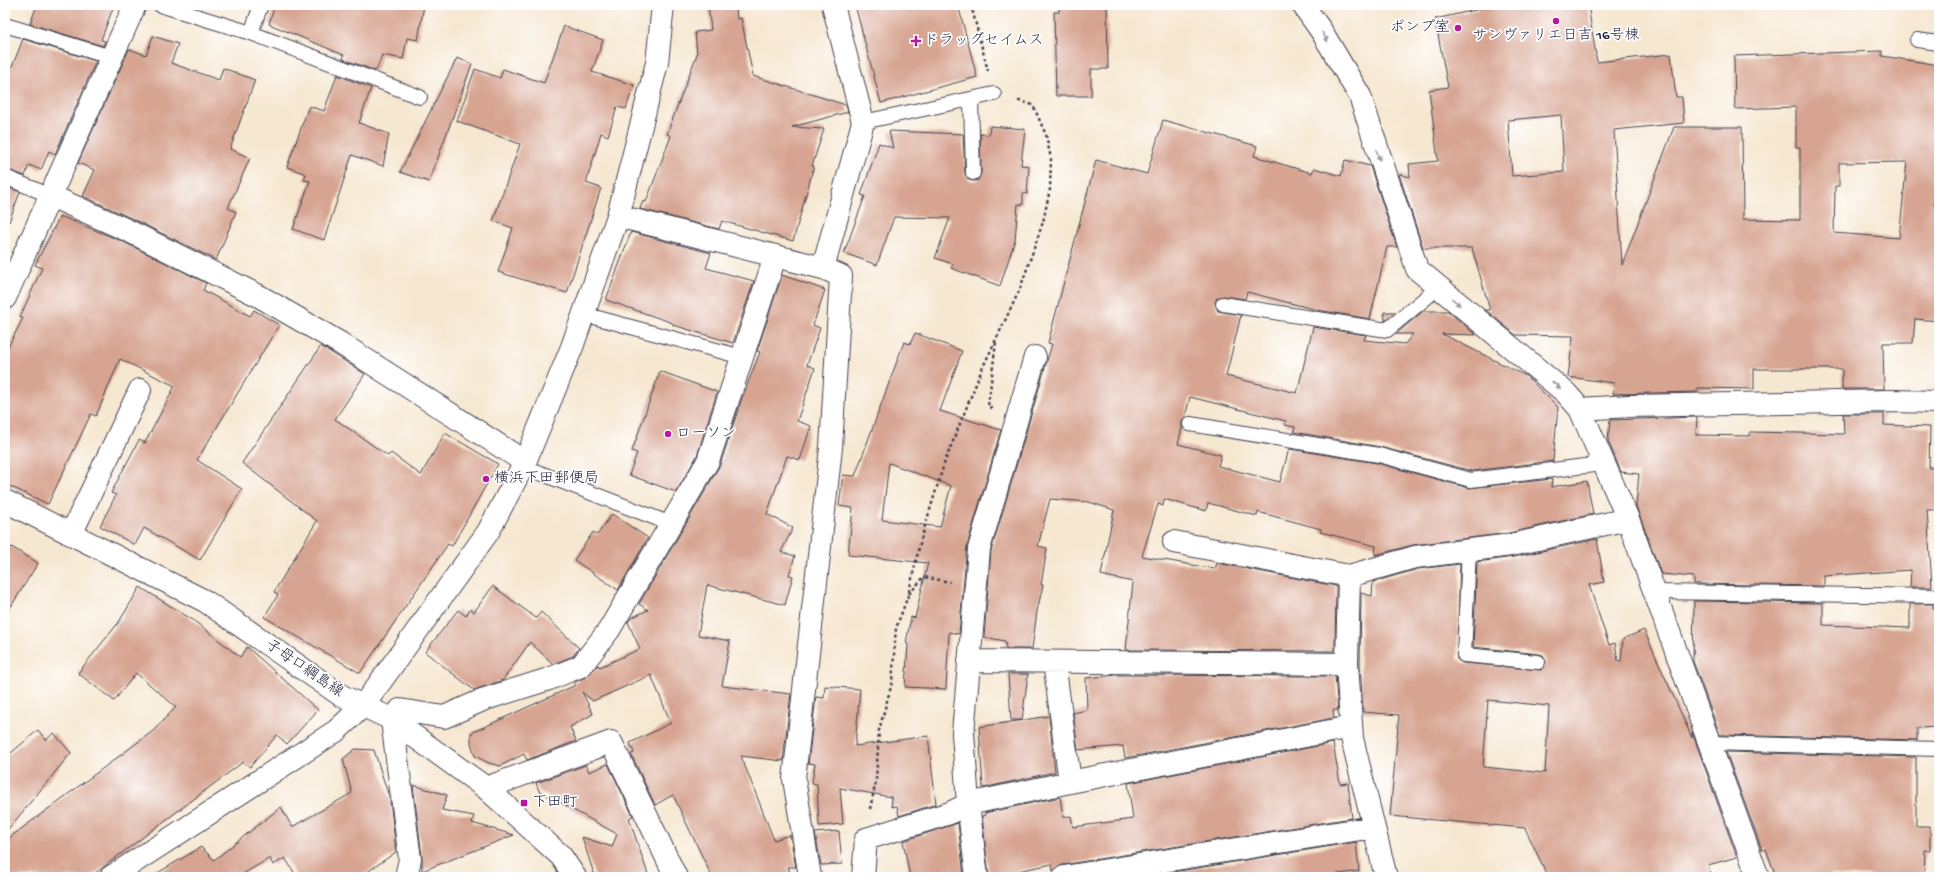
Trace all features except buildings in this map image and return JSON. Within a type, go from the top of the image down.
[{"type":"street","points":[[5,298],[51,196],[110,57],[135,5]]},
{"type":"street","points":[[111,877],[336,731],[362,706],[488,532],[523,464],[572,347],[618,216],[657,63],[663,5]]},
{"type":"street","points":[[823,268],[863,122],[833,5]]},
{"type":"street","points":[[1303,5],[1322,32],[1360,96],[1416,268],[1566,393],[1580,409],[1602,464],[1612,481],[1628,519],[1708,743],[1758,877]]},
{"type":"street","points":[[51,196],[129,231],[259,296],[340,343],[523,464]]},
{"type":"street","points":[[618,216],[823,268],[841,276],[831,448],[794,779],[810,877]]},
{"type":"street","points":[[406,877],[410,859],[392,720],[400,710],[444,717],[485,699],[549,679],[581,666],[608,630],[708,462],[775,257]]},
{"type":"street","points":[[977,877],[968,804],[963,733],[979,549],[1035,357]]},
{"type":"street","points":[[71,534],[140,390]]},
{"type":"street","points":[[1580,409],[1636,406],[1891,401],[1939,402]]},
{"type":"street","name":"子母口綱島線","points":[[5,501],[205,601],[342,696],[392,720],[486,788],[562,856],[575,877]]},
{"type":"street","points":[[1174,542],[1349,576],[1415,557],[1511,545],[1628,519]]},
{"type":"street","points":[[1349,576],[1347,664],[1352,738],[1386,877]]},
{"type":"street","points":[[969,661],[1347,664]]},
{"type":"street","points":[[1054,662],[1070,782]]},
{"type":"street","points":[[863,877],[866,839],[950,813],[968,804],[1070,782],[1352,727]]},
{"type":"street","points":[[486,788],[611,742],[676,877]]},
{"type":"street","points":[[1064,877],[1373,827]]},
{"type":"lane","points":[[160,5],[251,33],[420,97]]},
{"type":"lane","points":[[251,33],[261,5]]},
{"type":"lane","points":[[5,25],[110,57]]},
{"type":"lane","points":[[1917,40],[1939,43]]},
{"type":"lane","points":[[863,122],[994,94]]},
{"type":"lane","points":[[971,99],[973,173]]},
{"type":"lane","points":[[5,177],[51,196]]},
{"type":"lane","points":[[1223,304],[1387,330],[1439,287]]},
{"type":"lane","points":[[583,314],[742,357]]},
{"type":"lane","points":[[1190,424],[1379,454],[1471,480],[1602,464]]},
{"type":"lane","points":[[523,464],[671,524]]},
{"type":"lane","points":[[1469,550],[1464,655],[1538,662]]},
{"type":"lane","points":[[1654,592],[1939,596]]},
{"type":"lane","points":[[1708,743],[1939,749]]},
{"type":"path","points":[[870,839],[870,809],[876,781],[879,730],[892,683],[896,628],[908,596],[921,539],[945,461],[982,369],[1020,290],[1033,256],[1043,222],[1050,189],[1051,159],[1046,135],[1033,105],[994,94],[971,5]]},
{"type":"path","points":[[996,340],[988,407],[1019,414]]},
{"type":"path","points":[[908,596],[924,577],[976,584]]},
{"type":"place","name":"サンヴァリエ日吉 16号棟","points":[[1556,21]]},
{"type":"place","name":"ポンプ室","points":[[1458,28]]},
{"type":"place","name":"ドラッグセイムス","points":[[916,41]]},
{"type":"place","name":"ローソン","points":[[668,434]]},
{"type":"place","name":"横浜下田郵便局","points":[[486,479]]},
{"type":"place","name":"下田町","points":[[524,803]]}]
